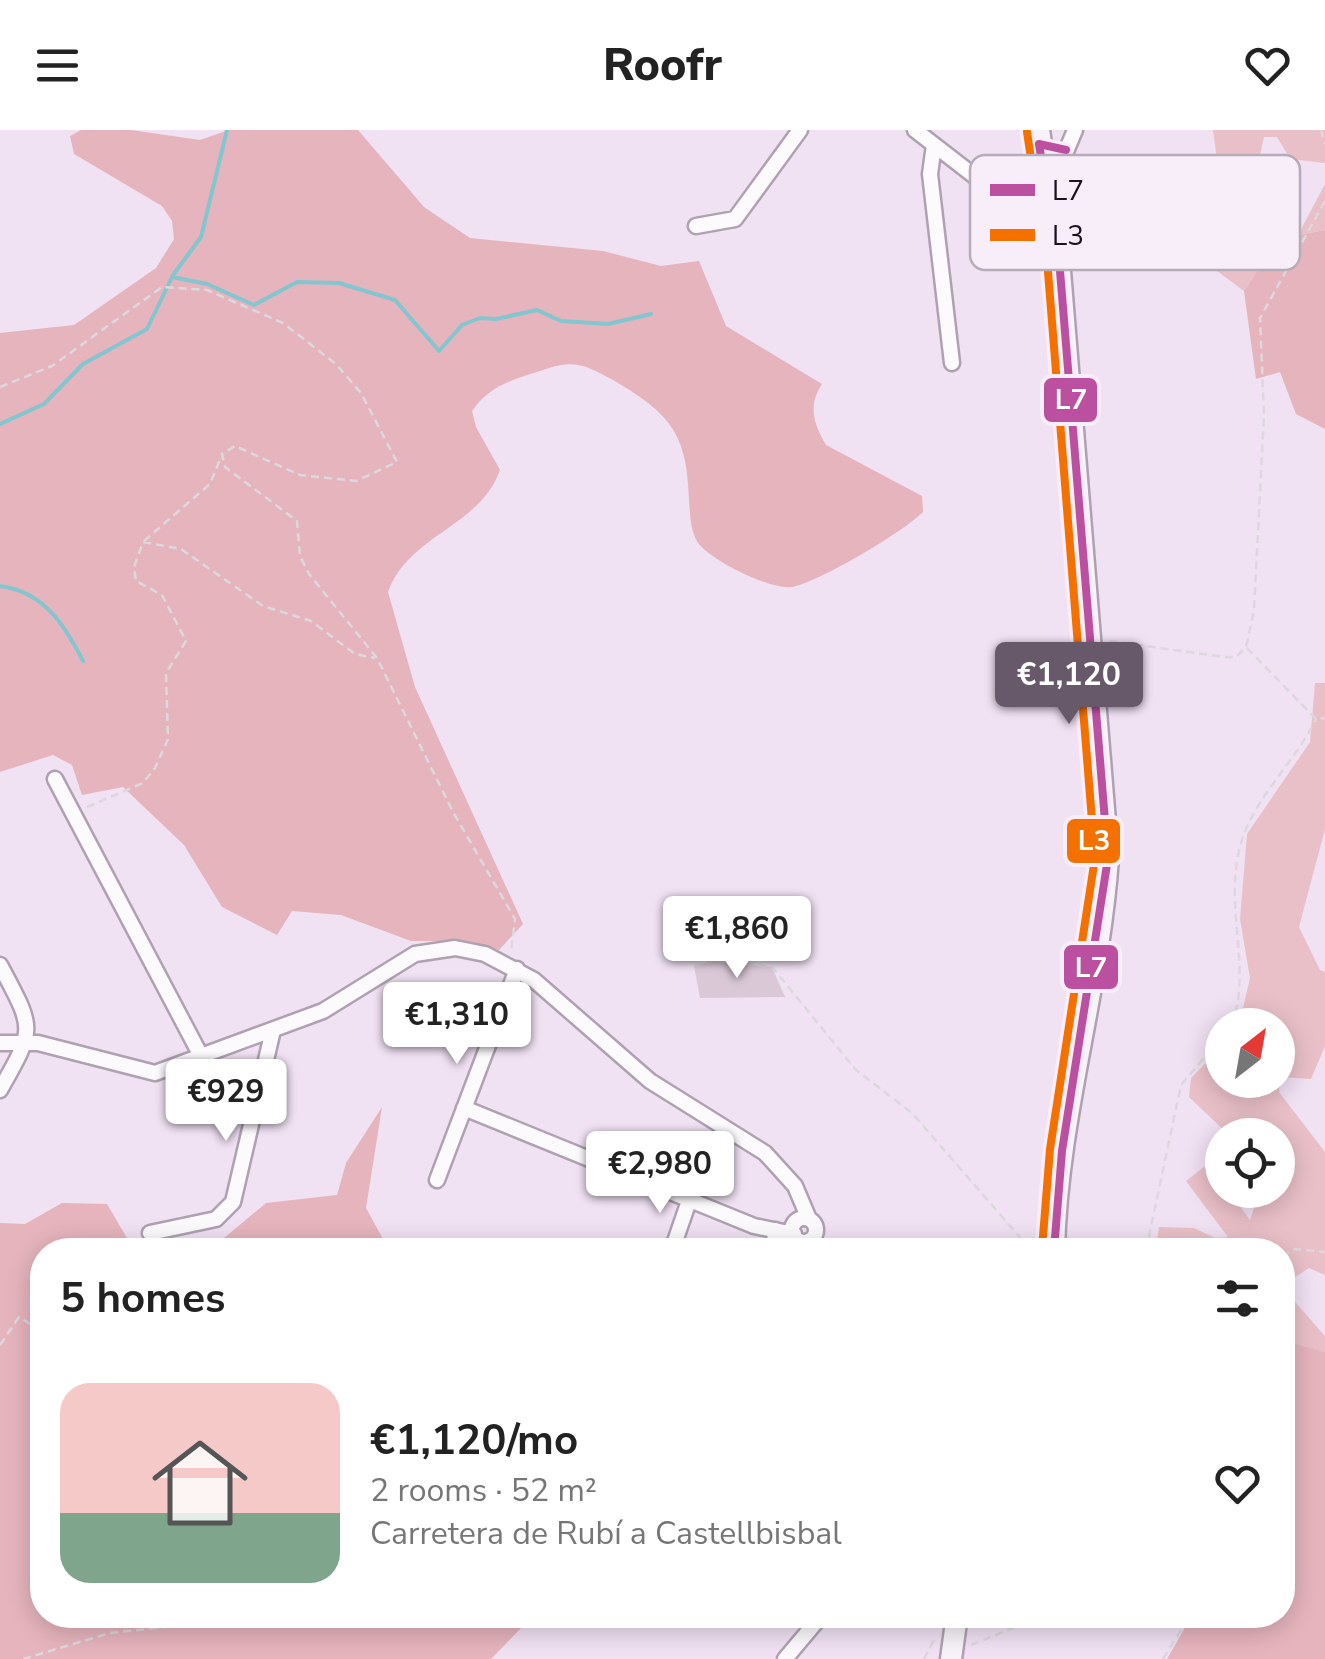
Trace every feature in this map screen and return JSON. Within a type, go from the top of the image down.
[{"type":"street","points":[[696,226],[735,219],[800,130]]},
{"type":"street","points":[[915,130],[970,173]]},
{"type":"street","points":[[1039,130],[1042,155]]},
{"type":"street","points":[[1064,155],[1075,130]]},
{"type":"street","points":[[934,145],[930,174],[952,362]]},
{"type":"street","points":[[1055,1238],[1064,1118],[1104,906],[1108,858],[1058,270]]},
{"type":"street","points":[[55,779],[201,1056]]},
{"type":"street","points":[[0,1043],[26,1043],[155,1072],[323,1011],[415,954],[455,948],[513,966],[650,1081],[766,1153],[798,1193],[803,1232],[776,1230],[464,1108]]},
{"type":"street","points":[[0,965],[24,1010],[29,1031],[0,1090]]},
{"type":"street","points":[[437,1180],[513,966]]},
{"type":"street","points":[[150,1233],[216,1219],[233,1202],[273,1030]]},
{"type":"street","points":[[676,1238],[690,1198]]},
{"type":"street","points":[[774,1238],[776,1230]]},
{"type":"street","points":[[785,1659],[811,1628]]},
{"type":"street","points":[[950,1628],[951,1659]]},
{"type":"path","points":[[1321,130],[1325,144]]},
{"type":"path","points":[[1300,246],[1325,201]]},
{"type":"path","points":[[1087,640],[1236,657],[1246,647],[1254,610],[1264,414],[1260,318],[1287,270]]},
{"type":"path","points":[[0,388],[52,366],[162,287],[207,290],[283,323],[336,364],[361,392],[398,462],[356,481],[300,475],[235,446],[222,454],[210,484],[143,542],[134,567],[136,581],[162,595],[186,640],[166,673],[168,738],[143,782],[88,807],[70,808]]},
{"type":"path","points":[[222,454],[225,467],[297,520],[300,556],[310,574],[376,658],[452,812],[514,919],[513,966]]},
{"type":"path","points":[[143,542],[180,549],[263,606],[311,621],[355,654],[376,658]]},
{"type":"path","points":[[1246,647],[1316,719]]},
{"type":"path","points":[[1316,719],[1325,718]]},
{"type":"path","points":[[1235,1008],[1242,976],[1235,937],[1240,847],[1260,805],[1316,719]]},
{"type":"path","points":[[694,966],[712,962],[772,968],[856,1070],[912,1113],[1021,1238]]},
{"type":"path","points":[[1149,1238],[1181,1085],[1205,1057]]},
{"type":"path","points":[[1295,1249],[1325,1252]]},
{"type":"path","points":[[0,1345],[19,1317],[30,1324]]},
{"type":"path","points":[[23,1659],[110,1633],[157,1628]]},
{"type":"path","points":[[924,1659],[945,1628]]},
{"type":"path","points":[[956,1628],[970,1645],[1012,1628]]},
{"type":"path","points":[[1162,1659],[1182,1628]]},
{"type":"shaded area","points":[[81,130],[131,130],[200,140],[229,130],[358,130],[424,207],[470,238],[603,251],[661,266],[699,261],[726,326],[822,384],[814,414],[826,445],[922,496],[923,512],[880,543],[821,576],[792,587],[770,584],[728,566],[698,543],[679,441],[661,414],[648,403],[604,375],[575,364],[549,368],[497,388],[472,411],[476,427],[500,470],[490,489],[461,519],[411,557],[388,592],[415,687],[523,924],[499,950],[464,941],[411,941],[341,915],[292,911],[277,935],[222,907],[184,845],[123,787],[82,795],[72,765],[53,755],[0,772],[0,333],[74,325],[156,268],[174,239],[172,221],[162,206],[74,154],[70,136]]},
{"type":"shaded area","points":[[1213,130],[1325,130],[1325,163],[1288,155],[1277,137],[1264,137],[1260,155],[1216,155]]},
{"type":"shaded area","points":[[1325,184],[1325,230],[1300,235]]},
{"type":"shaded area","points":[[1325,230],[1325,429],[1296,414],[1280,372],[1256,379],[1244,291],[1258,270],[1300,270],[1300,235]]},
{"type":"shaded area","points":[[1216,270],[1258,270],[1244,291]]},
{"type":"shaded area","points":[[1315,683],[1325,683],[1325,829],[1299,927],[1320,970],[1325,972],[1325,1046],[1311,1079],[1295,1078],[1295,1008],[1243,1008],[1250,978],[1240,919],[1247,834],[1310,742]]},
{"type":"shaded area","points":[[1205,1064],[1205,1098],[1284,1098],[1325,1152],[1325,1275],[1309,1268],[1295,1277],[1295,1238],[1215,1238],[1228,1237],[1206,1208],[1241,1208],[1250,1220],[1254,1208],[1295,1208],[1295,1118],[1211,1118],[1189,1097],[1191,1078]]},
{"type":"shaded area","points":[[382,1107],[366,1208],[382,1238],[224,1238],[266,1203],[337,1195],[346,1163]]},
{"type":"shaded area","points":[[1205,1166],[1205,1206],[1186,1181]]},
{"type":"shaded area","points":[[62,1203],[107,1204],[127,1238],[30,1238],[30,1628],[521,1628],[491,1659],[0,1659],[0,1223],[25,1224]]},
{"type":"shaded area","points":[[1159,1227],[1194,1228],[1215,1238],[1158,1238]]},
{"type":"shaded area","points":[[1295,1302],[1325,1336],[1325,1352],[1295,1345]]},
{"type":"shaded area","points":[[1295,1344],[1325,1352],[1325,1659],[1167,1659],[1185,1628],[1295,1628]]},
{"type":"building","points":[[713,961],[772,967],[785,997],[700,998],[694,966]]},
{"type":"waterway","points":[[0,424],[44,404],[83,364],[147,329],[173,275],[201,237],[227,130]]},
{"type":"waterway","points":[[172,277],[207,284],[254,305],[297,282],[339,283],[395,300],[439,351],[462,325],[480,318],[496,319],[537,310],[561,321],[608,324],[651,314]]},
{"type":"waterway","points":[[0,586],[29,595],[51,612],[83,661]]},
{"type":"transit line","name":"L3","points":[[1027,132],[1030,155]]},
{"type":"transit line","name":"L7","points":[[1041,155],[1039,144],[1066,150]]},
{"type":"transit line","name":"L3","points":[[1043,1238],[1050,1149],[1095,858],[1048,270]]},
{"type":"transit line","name":"L7","points":[[1055,1238],[1062,1151],[1108,858],[1060,270]]}]
